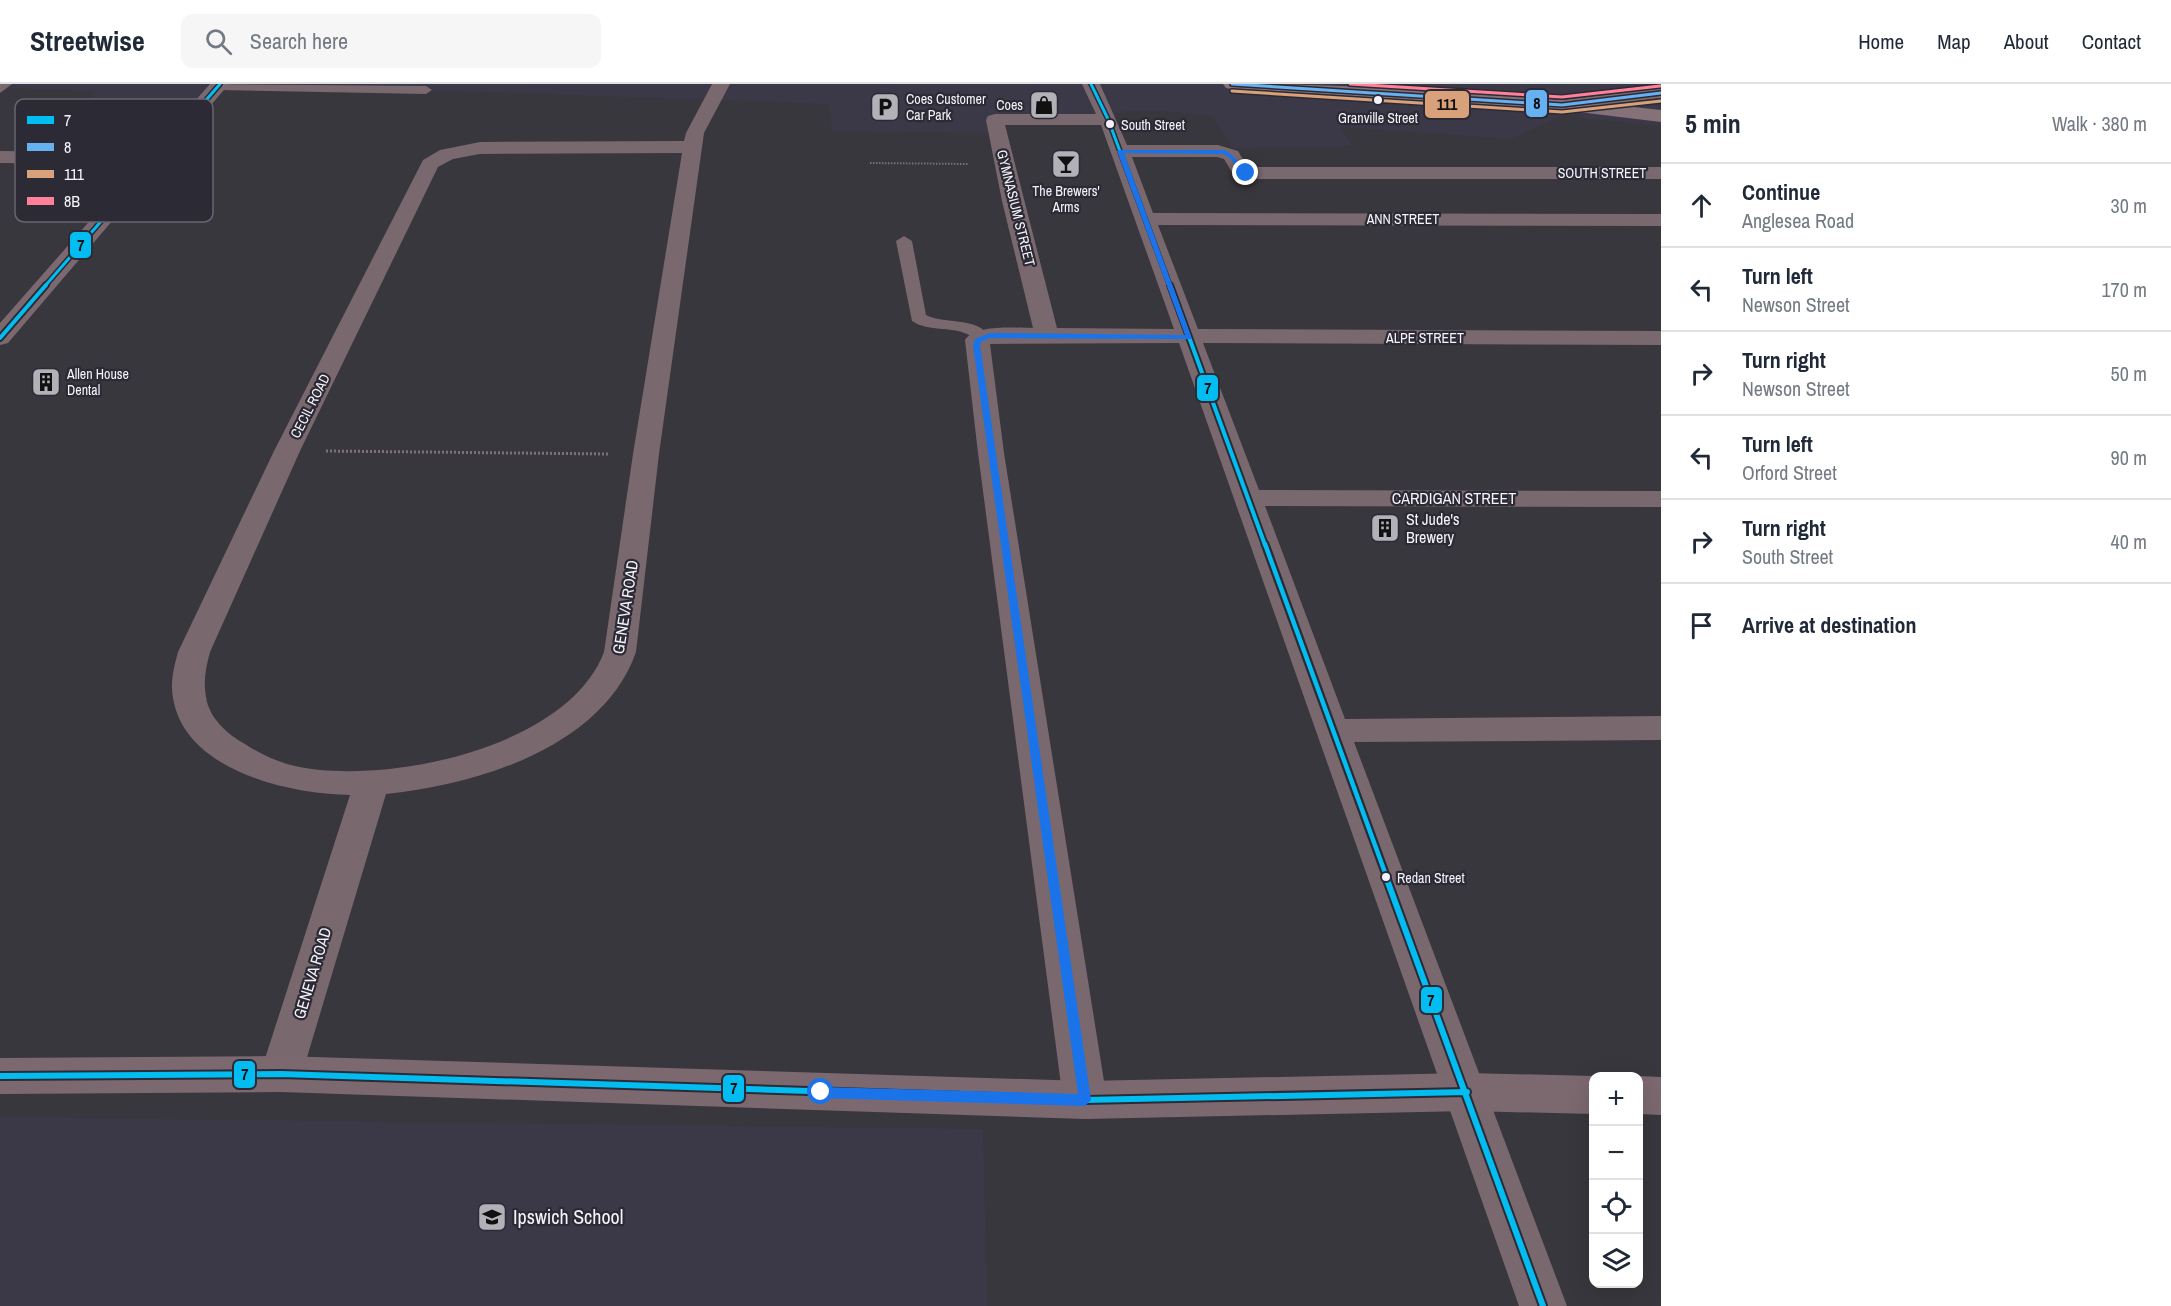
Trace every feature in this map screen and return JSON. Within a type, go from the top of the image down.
[{"type":"main road","points":[[1232,84],[1390,88],[1661,116]]},
{"type":"street","name":"GENEVA ROAD","points":[[281,1074],[372,783],[404,781],[441,774],[483,761],[543,735],[594,697],[611,675],[620,652],[646,454],[695,133],[721,84]]},
{"type":"street","points":[[1091,84],[1108,119],[1189,337],[1246,498],[1467,1092],[1543,1306]]},
{"type":"street","points":[[207,99],[219,85]]},
{"type":"street","points":[[1562,105],[1661,93]]},
{"type":"street","name":"GYMNASIUM STREET","points":[[1047,335],[1027,251],[1019,233],[995,120],[1108,119]]},
{"type":"street","name":"CECIL ROAD","points":[[372,783],[290,778],[248,762],[222,747],[204,729],[191,711],[186,685],[188,666],[287,450],[430,164],[461,150],[480,148],[694,147]]},
{"type":"street","name":"SOUTH STREET","points":[[1120,151],[1218,151],[1231,155],[1240,170],[1250,173],[1661,173]]},
{"type":"street","points":[[0,157],[15,157]]},
{"type":"street","name":"ANN STREET","points":[[1144,219],[1661,220]]},
{"type":"street","points":[[0,339],[101,222]]},
{"type":"street","name":"ALPE STREET","points":[[982,337],[1047,335],[1661,338]]},
{"type":"street","points":[[982,337],[977,340],[976,345],[990,453],[1085,1100]]},
{"type":"street","name":"CARDIGAN STREET","points":[[1246,498],[1661,499]]},
{"type":"street","points":[[1334,730],[1661,728]]},
{"type":"street","points":[[0,1076],[281,1074],[1085,1100],[1467,1092],[1589,1095]]},
{"type":"street","points":[[1643,1095],[1661,1096]]},
{"type":"lane","points":[[0,89],[6,84]]},
{"type":"lane","points":[[219,85],[426,90]]},
{"type":"lane","points":[[904,241],[918,317],[924,321],[972,328],[982,337]]},
{"type":"path","points":[[870,163],[1003,164]]},
{"type":"path","points":[[287,450],[646,454]]},
{"type":"shaded area","points":[[0,84],[1661,84],[1661,126],[1589,119],[1566,114],[1511,139],[1341,127],[1352,146],[1233,148],[1212,116],[1163,111],[1123,111],[1108,119],[991,118],[989,133],[832,131],[829,104],[426,90],[219,86],[210,99],[88,99],[97,91],[0,88]]},
{"type":"shaded area","name":"Ipswich School","points":[[0,1117],[983,1129],[987,1306],[0,1306]]},
{"type":"transit line","name":"7","points":[[207,99],[220,84]]},
{"type":"transit line","name":"7","points":[[1091,84],[1108,119],[1189,337],[1543,1306]]},
{"type":"transit line","name":"8","points":[[1232,84],[1562,105],[1661,93]]},
{"type":"transit line","name":"8B","points":[[1350,84],[1562,97],[1660,86]]},
{"type":"transit line","name":"111","points":[[1232,91],[1562,112],[1661,101]]},
{"type":"transit line","name":"7","points":[[0,338],[100,222]]},
{"type":"transit line","name":"7","points":[[0,1076],[281,1074],[1085,1100],[1467,1092]]},
{"type":"place","name":"Granville Street","points":[[1378,100]]},
{"type":"place","name":"Coes","points":[[1044,105]]},
{"type":"place","name":"Coes Customer Car Park","points":[[885,107]]},
{"type":"place","name":"South Street","points":[[1110,124]]},
{"type":"place","name":"The Brewers' Arms","points":[[1066,164]]},
{"type":"place","name":"Allen House Dental","points":[[46,382]]},
{"type":"place","name":"St Jude's Brewery","points":[[1385,528]]},
{"type":"place","name":"Redan Street","points":[[1386,877]]},
{"type":"place","name":"Ipswich School","points":[[492,1217]]},
{"type":"route","points":[[821,1092],[1085,1100],[976,345],[977,340],[990,336],[1189,337],[1120,151],[1224,152],[1231,155],[1240,170],[1246,173]]}]
